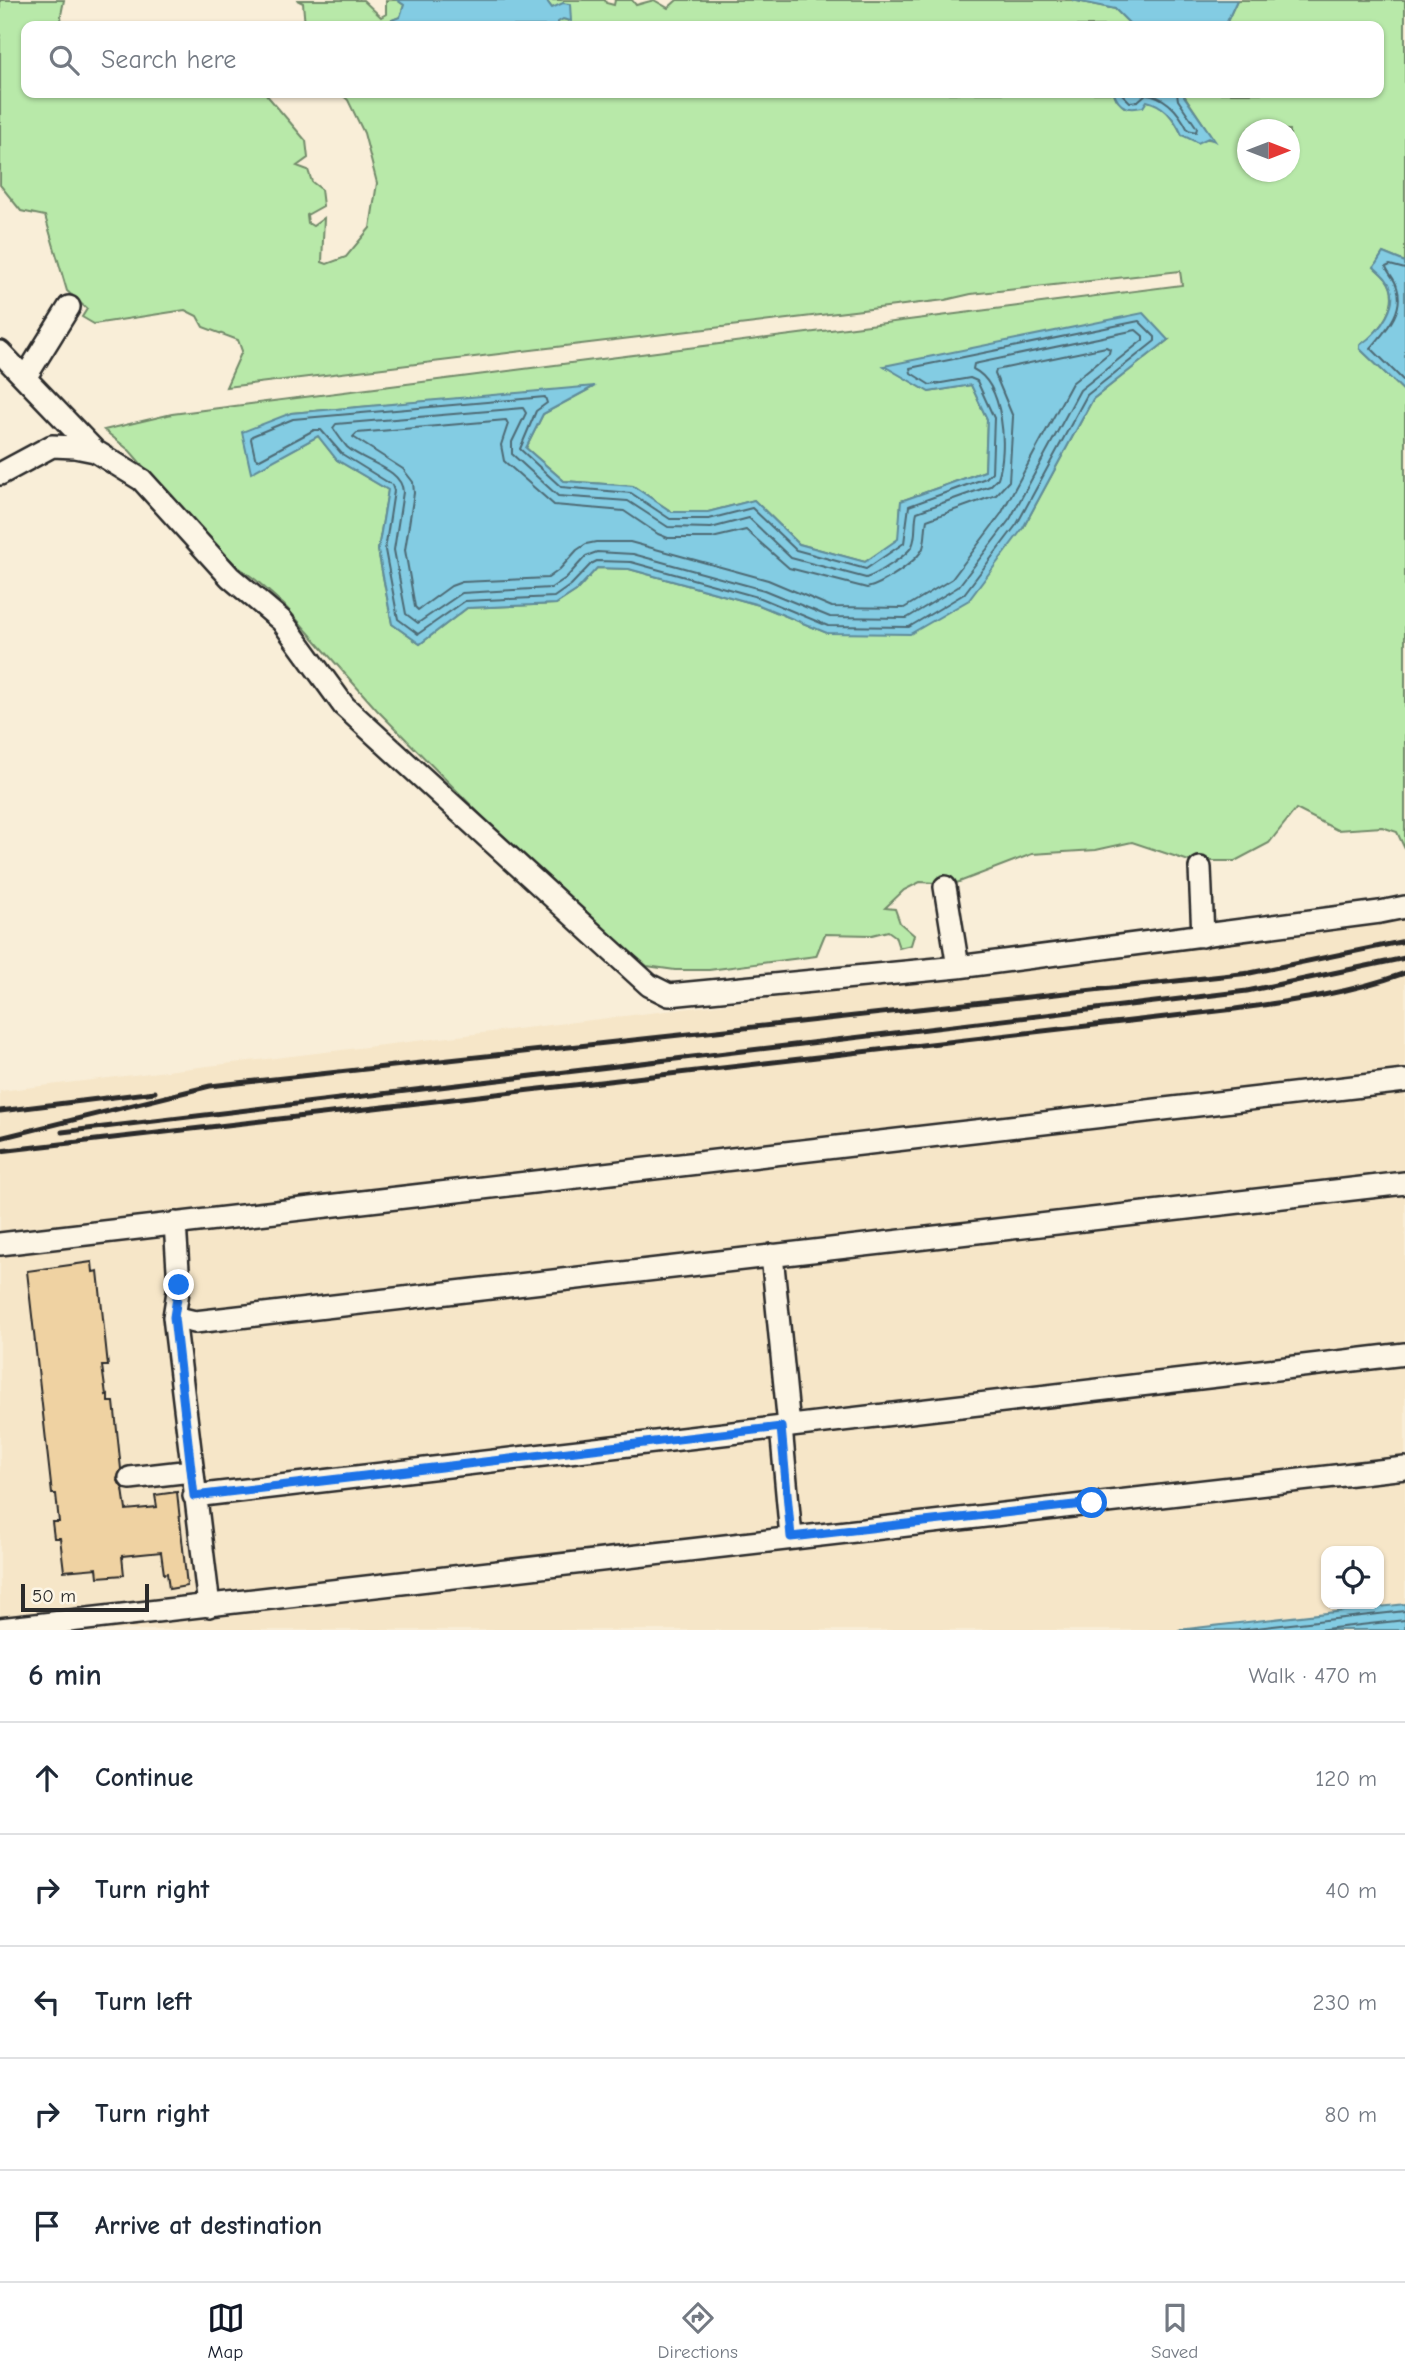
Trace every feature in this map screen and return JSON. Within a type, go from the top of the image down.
[{"type":"lane","points":[[25,378],[69,307]]},
{"type":"lane","points":[[0,352],[95,451],[142,480],[230,577],[282,621],[344,706],[649,985],[669,995],[958,967],[1405,907]]},
{"type":"lane","points":[[0,474],[52,446],[95,451]]},
{"type":"lane","points":[[1200,868],[1203,936]]},
{"type":"lane","points":[[945,887],[958,967]]},
{"type":"lane","points":[[0,1244],[1405,1081]]},
{"type":"lane","points":[[174,1317],[195,1322],[1405,1183]]},
{"type":"lane","points":[[175,1223],[179,1285],[174,1317],[209,1606]]},
{"type":"lane","points":[[772,1255],[791,1537]]},
{"type":"lane","points":[[194,1496],[1405,1354]]},
{"type":"lane","points":[[1,1624],[209,1606],[1405,1468]]},
{"type":"lane","points":[[130,1478],[191,1471]]},
{"type":"shaded area","points":[[1405,910],[1405,1604],[1384,1606],[1384,1546],[1321,1546],[1321,1609],[1361,1609],[1178,1630],[0,1630],[0,1091],[1290,936]]},
{"type":"green space","points":[[0,0],[64,0],[62,21],[21,21],[21,98],[269,98],[306,141],[308,158],[297,166],[308,170],[312,182],[321,189],[323,206],[307,215],[308,223],[313,226],[324,218],[322,262],[327,264],[346,257],[370,228],[377,183],[364,133],[346,98],[1116,98],[1124,107],[1143,101],[1158,104],[1172,118],[1182,135],[1214,140],[1186,98],[1384,98],[1384,21],[1227,21],[1237,0],[1405,0],[1405,262],[1383,253],[1374,267],[1386,279],[1392,298],[1386,317],[1360,349],[1405,392],[1405,849],[1397,832],[1382,827],[1337,830],[1296,809],[1269,843],[1235,861],[1189,861],[1132,842],[1096,850],[1032,854],[954,884],[920,882],[904,890],[885,908],[895,909],[900,923],[914,935],[911,945],[899,948],[895,936],[888,931],[872,935],[825,934],[816,956],[709,970],[675,970],[647,966],[541,876],[377,710],[284,605],[237,566],[192,523],[130,451],[104,430],[172,414],[1182,285],[1180,271],[971,294],[945,300],[226,387],[242,351],[238,340],[203,327],[197,316],[185,310],[94,324],[82,317],[87,309],[67,291],[45,216],[21,211],[0,185]],"holes":[[[1168,340],[1093,399],[1023,528],[827,633],[759,605],[629,569],[597,568],[576,591],[556,604],[467,608],[420,644],[392,624],[378,550],[388,490],[337,460],[318,436],[251,472],[291,413],[593,387],[543,414],[526,448],[564,481],[633,486],[672,512],[708,512],[754,500],[799,544],[865,562],[899,539],[901,501],[985,471],[987,419],[971,385],[929,392],[885,366]]]},
{"type":"green space","points":[[297,0],[363,0],[381,17],[386,14],[386,0],[397,0],[404,5],[400,17],[393,21],[305,21],[303,3]]},
{"type":"green space","points":[[546,0],[605,0],[606,3],[614,5],[615,0],[632,0],[636,5],[654,0],[668,8],[677,0],[1072,0],[1115,9],[1127,21],[569,21],[556,7],[552,8]]},
{"type":"water","points":[[397,0],[546,0],[552,8],[563,3],[570,4],[571,21],[393,21],[400,17],[404,5]]},
{"type":"water","points":[[1072,0],[1237,0],[1227,21],[1127,21],[1115,9]]},
{"type":"water","points":[[1117,98],[1185,98],[1215,141],[1208,138],[1198,143],[1182,135],[1164,109],[1147,101],[1143,107],[1133,108],[1119,102]]},
{"type":"water","points":[[1383,253],[1405,262],[1405,392],[1360,349],[1360,345],[1381,325],[1391,307],[1391,288],[1374,267]]},
{"type":"water","points":[[1143,313],[1168,340],[1093,399],[1023,528],[969,600],[910,634],[827,633],[759,605],[629,569],[597,568],[576,591],[556,604],[467,608],[420,644],[392,624],[378,550],[388,490],[337,460],[318,436],[251,473],[242,432],[291,413],[595,386],[543,414],[526,448],[564,481],[633,486],[672,512],[708,512],[754,500],[799,544],[865,562],[898,539],[901,501],[985,471],[987,419],[971,385],[929,392],[884,366]]},
{"type":"water","points":[[1405,1604],[1405,1630],[1178,1630],[1361,1609],[1384,1609],[1384,1606]]},
{"type":"building","points":[[92,1262],[93,1272],[98,1271],[108,1366],[102,1366],[108,1402],[114,1402],[121,1469],[117,1479],[123,1489],[126,1510],[157,1507],[155,1495],[177,1492],[187,1586],[169,1589],[161,1552],[122,1556],[124,1575],[98,1577],[97,1568],[64,1571],[60,1538],[54,1538],[52,1522],[59,1522],[56,1494],[52,1494],[27,1271]]},
{"type":"railway","points":[[0,1138],[210,1086],[1250,973],[1405,941]]},
{"type":"railway","points":[[62,1132],[1247,991],[1405,958]]},
{"type":"railway","points":[[0,1151],[1235,1009],[1342,991],[1405,973]]},
{"type":"railway","points":[[0,1111],[155,1092]]},
{"type":"route","points":[[179,1285],[174,1317],[194,1496],[781,1427],[791,1537],[1092,1503]]}]
